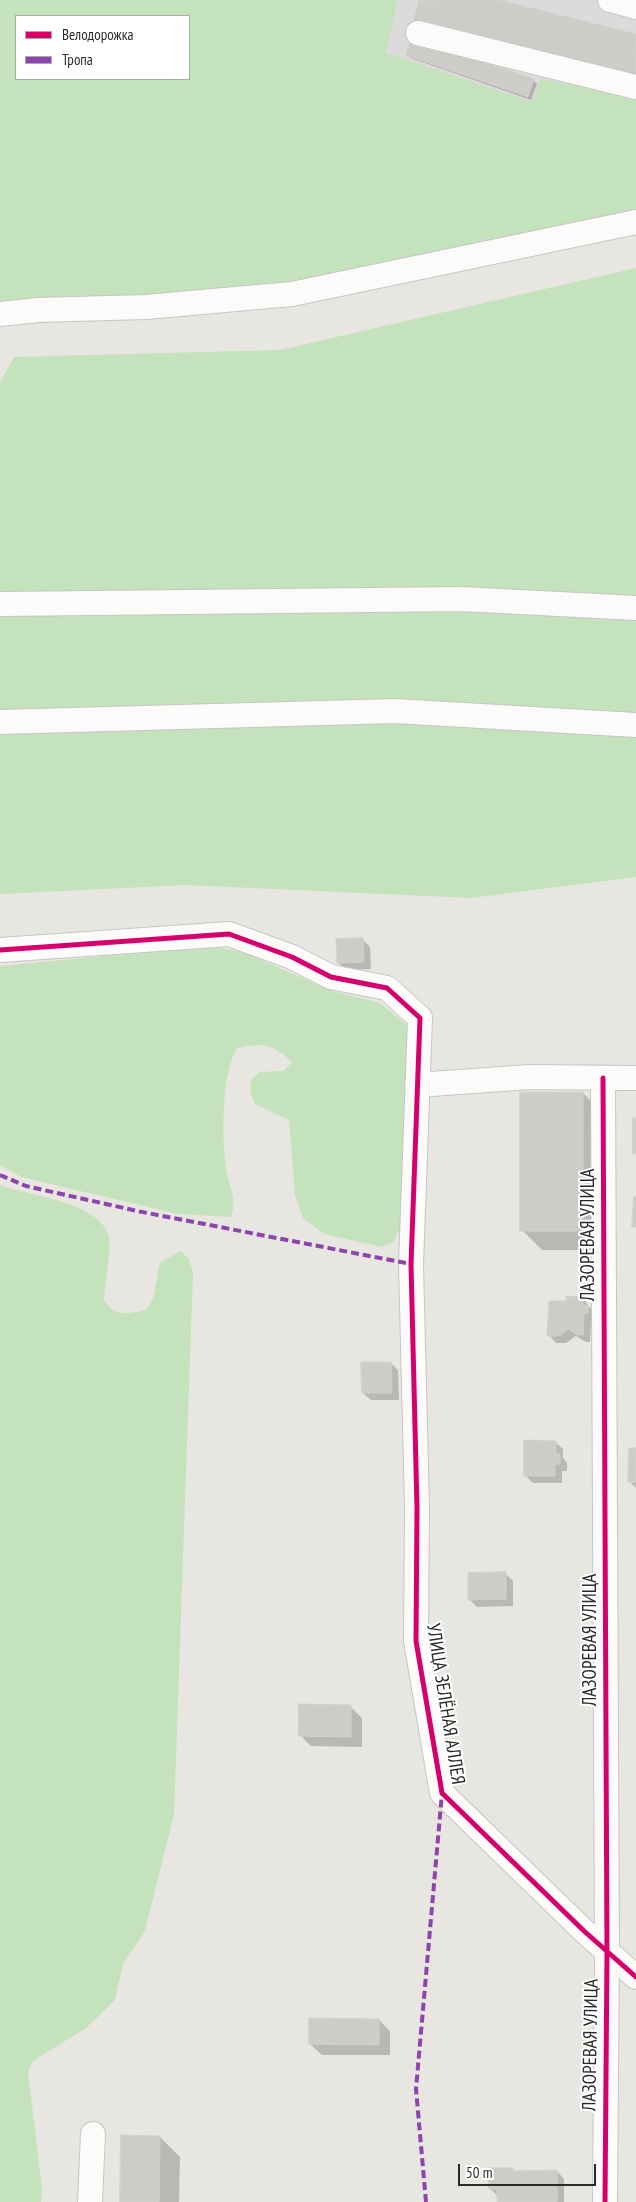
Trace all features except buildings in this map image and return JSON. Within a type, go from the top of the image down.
[{"type":"street","points":[[610,0],[636,6]]},
{"type":"street","points":[[418,33],[636,87]]},
{"type":"street","points":[[0,314],[38,310],[146,307],[292,294],[636,222]]},
{"type":"street","points":[[0,604],[462,600],[636,608]]},
{"type":"street","points":[[0,722],[395,711],[636,725]]},
{"type":"street","name":"УЛИЦА ЗЕЛЁНАЯ АЛЛЕЯ","points":[[0,950],[229,934],[292,957],[331,977],[387,988],[420,1018],[411,1264],[417,1498],[416,1641],[442,1794],[607,1952],[636,1977]]},
{"type":"street","points":[[418,1085],[529,1077],[636,1078]]},
{"type":"street","name":"ЛАЗОРЕВАЯ УЛИЦА","points":[[603,1078],[607,1952],[605,2202]]},
{"type":"street","points":[[90,2202],[93,2134]]},
{"type":"shaded area","points":[[398,0],[636,0],[636,96],[532,102],[386,53]]},
{"type":"green space","points":[[0,0],[398,0],[386,53],[532,102],[540,79],[636,96],[636,212],[291,285],[112,298],[0,301]]},
{"type":"green space","points":[[636,268],[636,877],[471,898],[186,885],[0,894],[0,383],[14,357],[280,350]]},
{"type":"green space","points":[[208,946],[243,952],[332,991],[380,1003],[407,1025],[415,1073],[404,1220],[393,1242],[382,1247],[324,1234],[303,1218],[295,1195],[289,1120],[255,1104],[250,1092],[251,1080],[260,1072],[284,1071],[292,1062],[273,1048],[267,1046],[253,1045],[236,1049],[231,1061],[225,1091],[224,1140],[226,1168],[234,1204],[231,1217],[178,1214],[21,1177],[0,1165],[0,966]]},
{"type":"green space","points":[[0,1185],[79,1208],[93,1216],[104,1226],[109,1238],[109,1260],[104,1300],[113,1310],[128,1313],[146,1310],[153,1299],[160,1263],[180,1251],[189,1259],[193,1272],[174,1815],[145,1931],[123,1964],[115,2000],[86,2028],[33,2061],[28,2072],[42,2188],[41,2202],[0,2202]]},
{"type":"marked path","points":[[0,1175],[26,1186],[137,1211],[411,1264]]},
{"type":"marked path","points":[[426,2202],[416,2089],[442,1793]]},
{"type":"cycle path","points":[[0,950],[229,934],[292,957],[331,977],[387,988],[420,1018],[411,1264],[417,1508],[416,1641],[442,1793],[584,1931],[636,1977]]},
{"type":"cycle path","points":[[603,1078],[607,1952],[605,2202]]}]
